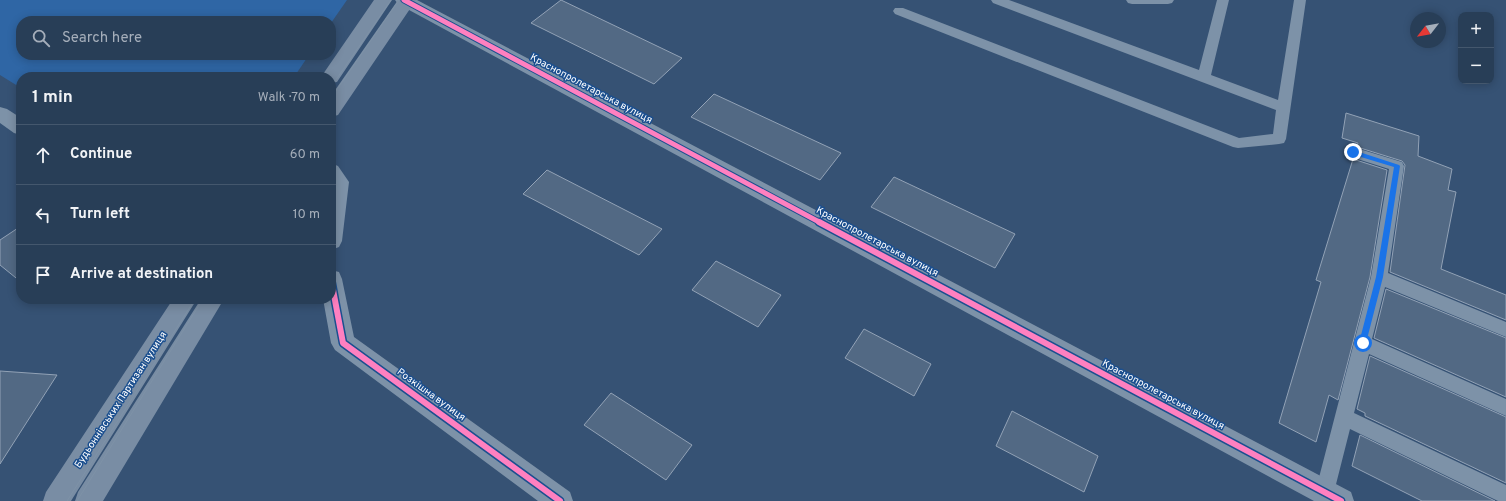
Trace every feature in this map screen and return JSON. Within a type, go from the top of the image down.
[{"type":"main road","points":[[333,72],[383,0]]},
{"type":"main road","points":[[336,103],[406,0]]},
{"type":"main road","name":"Будьоннівських Партизан вулиця","points":[[56,501],[183,304]]},
{"type":"main road","points":[[88,501],[210,304]]},
{"type":"street","name":"Краснопролетарська вулиця","points":[[406,0],[1333,497]]},
{"type":"street","points":[[0,114],[16,125]]},
{"type":"street","points":[[336,178],[339,182],[336,204]]},
{"type":"street","name":"Розкішна вулиця","points":[[336,304],[343,343],[560,501]]},
{"type":"lane","points":[[997,0],[1283,106]]},
{"type":"lane","points":[[1132,0],[1168,0]]},
{"type":"lane","points":[[1204,77],[1223,0]]},
{"type":"lane","points":[[899,11],[1238,143],[1279,139],[1300,0]]},
{"type":"lane","points":[[1333,497],[1344,417],[1379,277],[1397,166],[1353,152]]},
{"type":"lane","points":[[1379,277],[1506,330]]},
{"type":"lane","points":[[1363,343],[1506,408]]},
{"type":"lane","points":[[1344,417],[1506,495]]},
{"type":"shaded area","points":[[0,0],[347,0],[336,16],[16,16],[16,60],[306,60],[297,72],[16,72],[16,85],[0,75]]},
{"type":"building","points":[[561,0],[682,58],[654,84],[531,23]]},
{"type":"building","points":[[714,94],[841,153],[820,180],[691,117]]},
{"type":"building","points":[[1346,113],[1419,136],[1418,156],[1452,169],[1448,190],[1456,192],[1441,269],[1506,295],[1506,320],[1390,272],[1405,165],[1402,161],[1357,147],[1358,143],[1342,138]]},
{"type":"building","points":[[1353,159],[1387,170],[1370,277],[1338,400],[1329,395],[1316,442],[1279,423],[1321,282],[1316,280]]},
{"type":"building","points":[[547,170],[662,229],[639,255],[523,194]]},
{"type":"building","points":[[894,177],[1015,234],[995,268],[871,207]]},
{"type":"building","points":[[16,229],[16,278],[0,265],[0,240]]},
{"type":"building","points":[[716,261],[781,295],[758,327],[692,290]]},
{"type":"building","points":[[1386,289],[1506,338],[1506,397],[1374,338]]},
{"type":"building","points":[[864,329],[931,364],[914,396],[845,358]]},
{"type":"building","points":[[1370,356],[1506,417],[1506,483],[1365,416],[1365,413],[1357,409]]},
{"type":"building","points":[[0,371],[57,375],[0,464]]},
{"type":"building","points":[[611,393],[692,445],[666,480],[584,425]]},
{"type":"building","points":[[1012,411],[1098,456],[1084,492],[996,446]]},
{"type":"building","points":[[1360,435],[1495,501],[1422,501],[1352,466]]},
{"type":"tram line","points":[[336,80],[391,0]]},
{"type":"tram line","points":[[336,91],[399,0]]},
{"type":"tram line","points":[[67,501],[192,304]]},
{"type":"tram line","points":[[77,501],[200,304]]},
{"type":"cycle path","points":[[404,0],[1341,501]]},
{"type":"cycle path","points":[[336,304],[343,343],[560,501]]},
{"type":"route","points":[[1353,152],[1397,166],[1379,277],[1363,343]]}]
